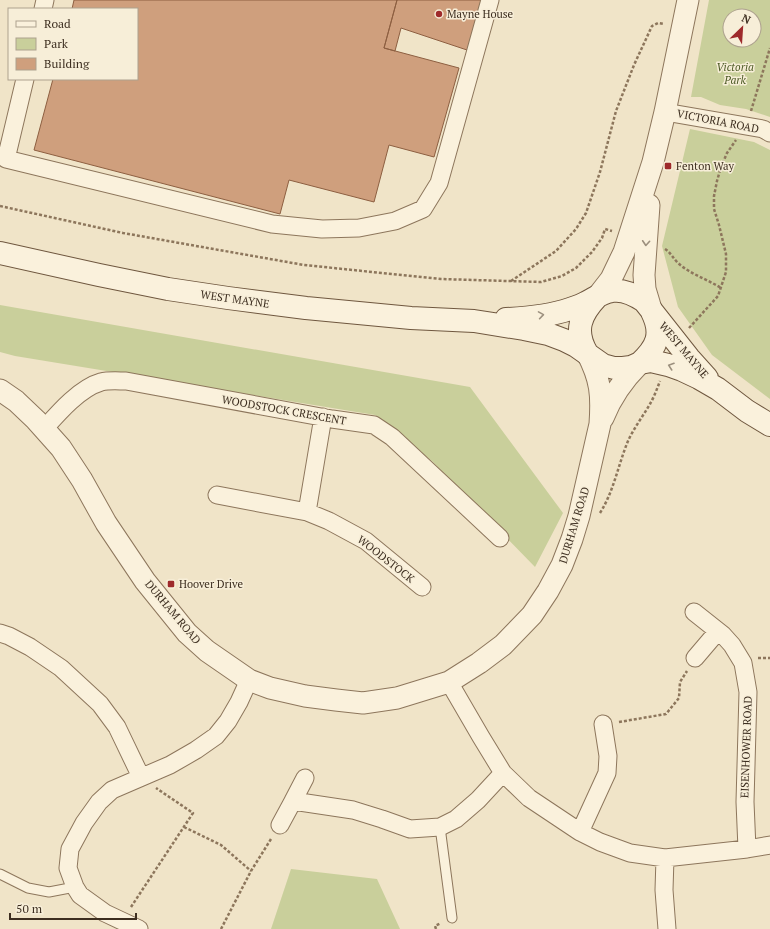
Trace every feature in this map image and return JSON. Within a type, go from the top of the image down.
[{"type":"main road","name":"WEST MAYNE","points":[[0,253],[168,289],[228,298],[396,317],[474,321],[548,334],[576,346],[603,365],[614,368],[631,367],[640,363],[651,361],[668,365],[699,378],[718,389],[747,411],[770,425]]},
{"type":"main road","name":"WEST MAYNE","points":[[474,321],[521,318],[550,314],[586,303],[604,293],[613,290],[624,291],[644,301],[689,358],[718,389]]},
{"type":"main road","points":[[587,353],[580,337],[580,328],[583,316],[588,306],[597,297]]},
{"type":"main road","name":"WEST MAYNE","points":[[640,363],[649,355],[657,338],[658,328],[651,309]]},
{"type":"street","points":[[25,80],[6,159],[272,224],[322,229],[359,228],[395,221],[423,209],[439,183],[490,0]]},
{"type":"street","points":[[651,309],[645,289],[644,275],[648,213],[654,162],[688,0]]},
{"type":"street","name":"VICTORIA ROAD","points":[[665,112],[744,126],[770,133]]},
{"type":"street","points":[[597,297],[611,279],[624,252],[654,162]]},
{"type":"street","name":"DURHAM ROAD","points":[[0,390],[16,401],[36,420],[61,448],[82,480],[106,523],[145,581],[187,633],[207,651],[249,680],[270,688],[305,696],[363,703],[397,698],[450,682],[503,645],[532,616],[548,591],[562,565],[572,539],[579,516],[600,424],[601,393],[598,376],[587,353]]},
{"type":"street","name":"DURHAM ROAD","points":[[600,424],[624,380],[640,363]]},
{"type":"street","name":"WOODSTOCK CRESCENT","points":[[44,429],[57,414],[85,389],[102,382],[126,381],[374,425],[392,437],[500,538]]},
{"type":"street","points":[[307,512],[323,417]]},
{"type":"street","name":"WOODSTOCK","points":[[217,496],[307,512],[329,521],[366,540],[422,588]]},
{"type":"street","name":"EISENHOWER ROAD","points":[[694,612],[718,631],[732,645],[743,663],[748,692],[745,802],[747,849]]},
{"type":"street","points":[[695,658],[718,631]]},
{"type":"street","points":[[0,633],[30,647],[61,668],[100,704],[117,727],[141,777]]},
{"type":"street","points":[[139,929],[106,913],[80,895],[75,887],[68,868],[70,849],[84,823],[99,802],[112,790],[170,765],[216,736],[239,702],[249,680]]},
{"type":"street","points":[[450,682],[481,738],[503,773],[529,798],[580,832],[600,842],[630,853],[665,858],[770,845]]},
{"type":"street","points":[[580,832],[608,773],[608,756],[603,724]]},
{"type":"street","points":[[293,801],[353,810],[410,829],[440,827],[456,819],[467,810],[503,773]]},
{"type":"street","points":[[280,825],[305,778]]},
{"type":"street","points":[[665,858],[664,890],[667,929]]},
{"type":"lane","points":[[440,827],[452,918]]},
{"type":"lane","points":[[0,874],[28,888],[49,892],[75,887]]},
{"type":"path","points":[[511,281],[556,251],[576,229],[586,213],[600,172],[616,111],[650,28],[658,23],[682,29]]},
{"type":"path","points":[[686,332],[718,296],[726,272],[726,254],[714,209],[714,196],[721,167],[727,153],[744,126],[753,108],[770,48]]},
{"type":"path","points":[[0,206],[123,233],[304,265],[441,279],[541,282],[562,276],[576,268],[592,252],[602,238],[605,229]]},
{"type":"path","points":[[662,246],[678,263],[696,276],[721,288]]},
{"type":"path","points":[[579,516],[594,517],[600,513],[605,505],[628,442],[638,422],[651,403],[662,377]]},
{"type":"path","points":[[603,724],[666,714],[679,698],[680,682],[695,658]]},
{"type":"path","points":[[122,921],[193,813],[141,777]]},
{"type":"path","points":[[221,929],[251,871],[280,825]]},
{"type":"path","points":[[184,827],[221,845],[251,871]]},
{"type":"green space","name":"Victoria Park","points":[[709,0],[770,0],[770,117],[746,109],[720,105],[701,97],[691,97]]},
{"type":"green space","points":[[690,129],[754,142],[770,150],[770,399],[712,355],[678,307],[662,246]]},
{"type":"green space","points":[[0,305],[470,387],[563,513],[535,567],[432,461],[375,415],[15,356],[0,352]]},
{"type":"green space","points":[[291,869],[377,879],[400,929],[271,929]]},
{"type":"building","points":[[74,0],[397,0],[384,48],[459,68],[434,157],[389,145],[374,202],[289,180],[280,214],[34,150],[53,80],[138,80],[138,8],[72,8]]},
{"type":"building","name":"Mayne House","points":[[397,0],[487,0],[473,52],[401,28],[395,51],[384,48]]},
{"type":"place","name":"Mayne House","points":[[439,14]]},
{"type":"place","name":"Fenton Way","points":[[668,166]]},
{"type":"place","name":"Hoover Drive","points":[[171,584]]}]
